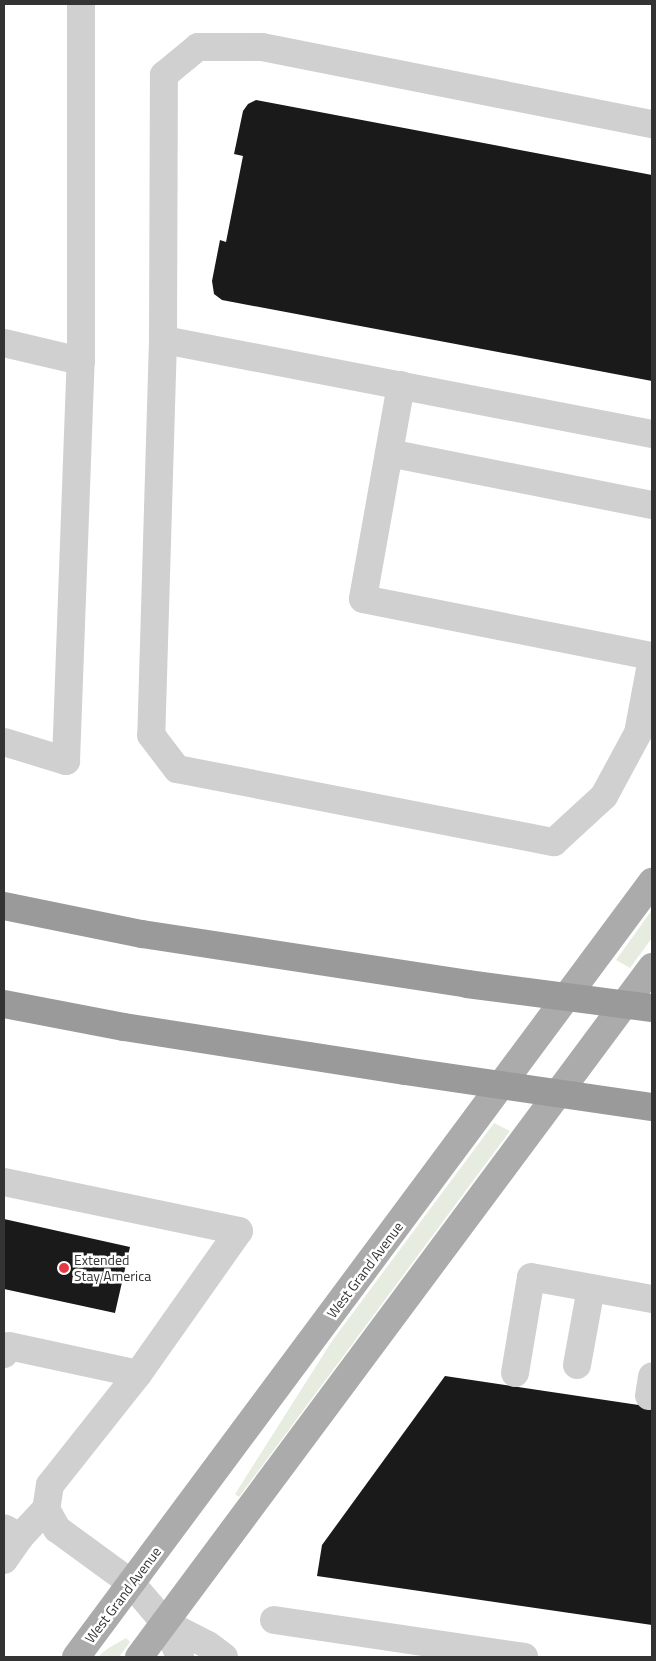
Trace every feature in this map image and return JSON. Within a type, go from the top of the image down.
[{"type":"highway","points":[[4,906],[142,934],[467,984],[652,1008]]},
{"type":"highway","points":[[4,1004],[124,1027],[405,1071],[652,1106]]},
{"type":"main road","name":"West Grand Avenue","points":[[76,1657],[652,882]]},
{"type":"main road","points":[[139,1657],[652,967]]},
{"type":"street","points":[[4,742],[66,761],[81,361],[81,4]]},
{"type":"street","points":[[400,386],[363,599],[652,657],[638,732],[604,796],[554,842],[177,769],[150,735],[163,340],[164,75],[198,47],[262,47],[652,124]]},
{"type":"street","points":[[163,340],[652,434]]},
{"type":"street","points":[[4,343],[81,361]]},
{"type":"street","points":[[388,453],[652,506]]},
{"type":"street","points":[[4,1182],[239,1230],[138,1374],[50,1485],[46,1509],[57,1528],[131,1584],[165,1623],[180,1657]]},
{"type":"street","points":[[515,1372],[531,1277],[652,1299]]},
{"type":"street","points":[[577,1364],[591,1288]]},
{"type":"street","points":[[4,1354],[9,1346],[138,1374]]},
{"type":"street","points":[[4,1560],[12,1533],[46,1509]]},
{"type":"street","points":[[274,1620],[524,1657]]},
{"type":"street","points":[[165,1623],[208,1645],[224,1657]]},
{"type":"shaded area","points":[[652,910],[652,938],[630,968],[616,960]]},
{"type":"shaded area","points":[[494,1123],[510,1131],[239,1497],[235,1494],[332,1341]]},
{"type":"shaded area","points":[[126,1638],[130,1642],[119,1657],[98,1657],[107,1649]]},
{"type":"building","points":[[256,100],[652,175],[652,381],[222,300],[214,294],[212,281],[220,240],[226,242],[243,156],[234,154],[243,111],[248,104]]},
{"type":"building","name":"Extended Stay America","points":[[4,1219],[130,1247],[115,1313],[4,1289]]},
{"type":"building","points":[[445,1376],[652,1407],[652,1625],[317,1576],[322,1545]]},
{"type":"place","name":"Extended Stay America","points":[[64,1268]]}]
